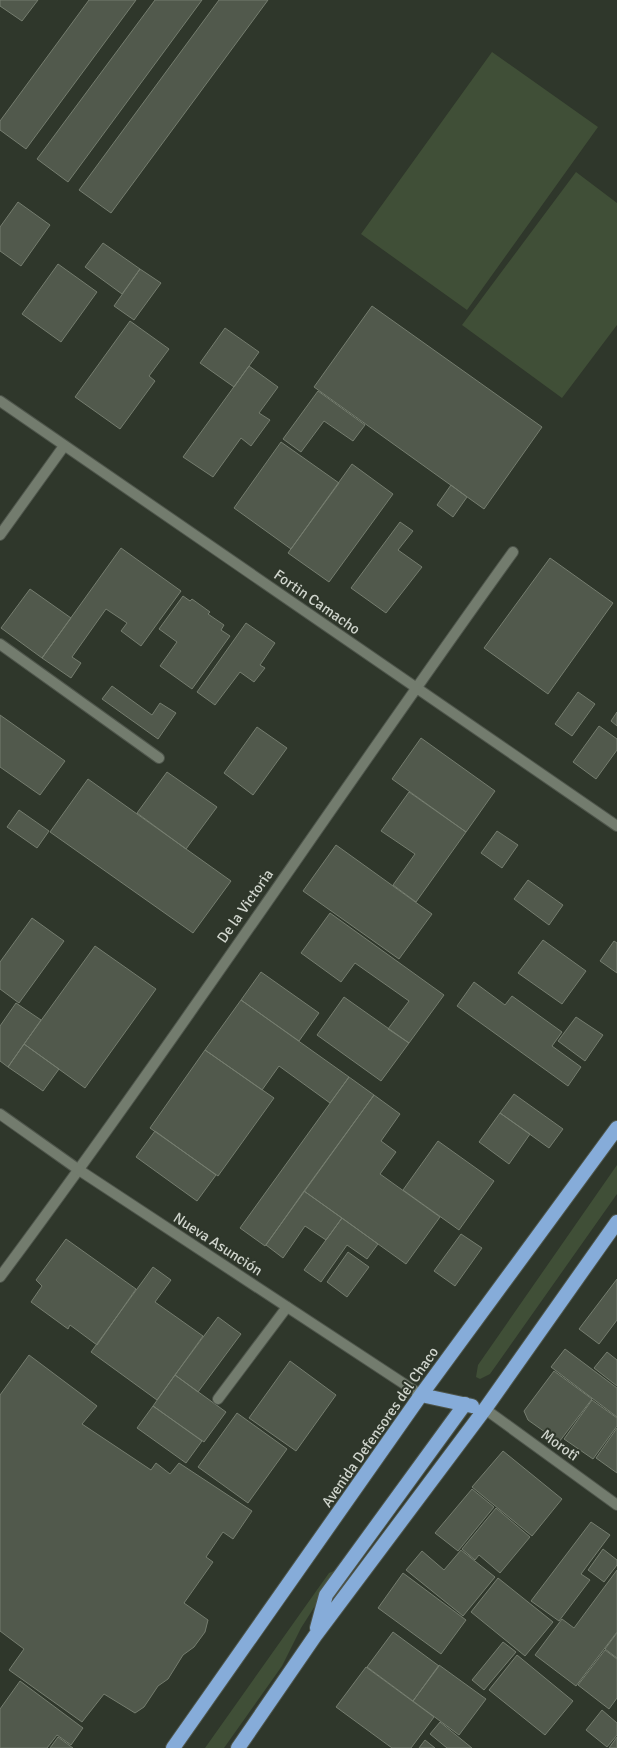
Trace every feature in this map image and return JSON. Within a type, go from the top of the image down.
[{"type":"highway","name":"Avenida Defensores del Chaco","points":[[173,1748],[421,1396],[617,1128]]},
{"type":"highway","points":[[238,1748],[315,1636],[485,1409],[617,1222]]},
{"type":"highway","points":[[421,1396],[485,1409]]},
{"type":"highway","points":[[315,1636],[326,1595],[465,1404]]},
{"type":"street","name":"Fortin Camacho","points":[[0,402],[617,826]]},
{"type":"street","points":[[0,535],[64,446]]},
{"type":"street","name":"De la Victoria","points":[[0,1277],[79,1170],[415,688],[513,552]]},
{"type":"street","points":[[0,644],[158,758]]},
{"type":"street","name":"Nueva Asunción","points":[[0,1114],[79,1170],[421,1396]]},
{"type":"street","points":[[218,1399],[287,1307]]},
{"type":"street","name":"Morotî","points":[[485,1409],[617,1505]]},
{"type":"green space","points":[[492,52],[598,127],[467,310],[361,234]]},
{"type":"green space","points":[[576,172],[617,203],[617,325],[562,398],[462,325]]},
{"type":"green space","points":[[617,1165],[617,1194],[490,1374],[480,1379],[476,1377],[478,1365]]},
{"type":"green space","points":[[334,1571],[334,1576],[301,1628],[282,1666],[224,1748],[205,1748],[329,1573]]},
{"type":"building","points":[[0,0],[38,0],[22,21],[0,6]]},
{"type":"building","points":[[89,0],[136,0],[26,149],[0,130],[0,121]]},
{"type":"building","points":[[155,0],[202,0],[68,182],[37,159]]},
{"type":"building","points":[[219,0],[268,0],[111,213],[79,190]]},
{"type":"building","points":[[18,202],[50,225],[21,266],[0,251],[0,227]]},
{"type":"building","points":[[103,243],[140,269],[122,294],[85,267]]},
{"type":"building","points":[[58,264],[97,292],[61,342],[22,314]]},
{"type":"building","points":[[140,269],[161,283],[134,320],[114,306]]},
{"type":"building","points":[[372,306],[542,427],[484,509],[314,387]]},
{"type":"building","points":[[130,321],[169,349],[149,376],[155,381],[120,429],[75,397]]},
{"type":"building","points":[[225,328],[259,352],[234,387],[200,363]]},
{"type":"building","points":[[249,366],[278,387],[259,413],[270,420],[251,446],[241,438],[213,477],[183,457]]},
{"type":"building","points":[[318,391],[365,425],[353,441],[324,421],[301,452],[283,439]]},
{"type":"building","points":[[281,442],[339,483],[291,549],[234,508]]},
{"type":"building","points":[[352,464],[393,494],[329,582],[288,553]]},
{"type":"building","points":[[451,485],[467,497],[453,517],[437,505]]},
{"type":"building","points":[[400,522],[413,531],[398,550],[422,567],[386,613],[351,588]]},
{"type":"building","points":[[121,548],[181,591],[141,646],[121,631],[127,623],[106,609],[72,657],[81,663],[71,678],[42,658]]},
{"type":"building","points":[[550,558],[613,603],[548,694],[484,648]]},
{"type":"building","points":[[30,589],[71,618],[42,658],[1,628]]},
{"type":"building","points":[[183,596],[190,601],[192,599],[210,612],[208,614],[224,625],[221,630],[230,636],[192,689],[160,666],[177,642],[159,629]]},
{"type":"building","points":[[246,623],[275,643],[260,665],[265,668],[254,682],[240,672],[215,705],[197,692]]},
{"type":"building","points":[[112,686],[152,715],[160,703],[176,713],[158,739],[102,699]]},
{"type":"building","points":[[578,692],[595,704],[572,736],[555,724]]},
{"type":"building","points":[[617,712],[617,726],[611,721]]},
{"type":"building","points":[[0,715],[65,761],[40,795],[0,767]]},
{"type":"building","points":[[599,726],[617,739],[617,750],[596,779],[573,762]]},
{"type":"building","points":[[257,727],[287,748],[253,795],[224,773]]},
{"type":"building","points":[[421,738],[495,791],[466,832],[392,779]]},
{"type":"building","points":[[167,772],[217,807],[186,849],[137,813]]},
{"type":"building","points":[[88,779],[231,881],[193,933],[50,832]]},
{"type":"building","points":[[409,792],[466,832],[416,902],[393,885],[415,854],[381,831]]},
{"type":"building","points":[[19,810],[49,831],[37,848],[7,827]]},
{"type":"building","points":[[497,831],[518,845],[502,868],[481,853]]},
{"type":"building","points":[[336,845],[432,914],[399,959],[303,891]]},
{"type":"building","points":[[528,880],[563,905],[549,925],[514,899]]},
{"type":"building","points":[[330,913],[444,995],[409,1043],[388,1029],[409,1001],[355,963],[341,982],[301,953]]},
{"type":"building","points":[[32,918],[64,941],[19,1003],[0,989],[0,962]]},
{"type":"building","points":[[543,940],[586,971],[562,1004],[518,973]]},
{"type":"building","points":[[614,941],[617,943],[617,973],[600,961]]},
{"type":"building","points":[[95,946],[156,989],[85,1088],[24,1044]]},
{"type":"building","points":[[261,972],[319,1013],[299,1041],[241,1000]]},
{"type":"building","points":[[474,982],[505,1005],[512,996],[562,1032],[552,1046],[581,1067],[568,1086],[457,1006]]},
{"type":"building","points":[[344,997],[409,1043],[381,1081],[317,1035]]},
{"type":"building","points":[[241,1000],[349,1077],[330,1103],[279,1066],[262,1090],[205,1050]]},
{"type":"building","points":[[16,1003],[41,1020],[8,1067],[0,1061],[0,1026]]},
{"type":"building","points":[[576,1017],[603,1035],[585,1061],[558,1041]]},
{"type":"building","points":[[24,1044],[59,1069],[43,1091],[8,1067]]},
{"type":"building","points":[[205,1050],[274,1098],[218,1176],[150,1128]]},
{"type":"building","points":[[349,1077],[374,1095],[265,1246],[240,1228]]},
{"type":"building","points":[[514,1094],[563,1129],[549,1148],[500,1113]]},
{"type":"building","points":[[374,1095],[400,1114],[381,1141],[396,1152],[380,1174],[440,1217],[406,1264],[304,1191]]},
{"type":"building","points":[[500,1113],[530,1134],[509,1164],[479,1142]]},
{"type":"building","points":[[155,1131],[216,1175],[197,1201],[136,1157]]},
{"type":"building","points":[[438,1141],[494,1181],[459,1230],[403,1190]]},
{"type":"building","points":[[304,1191],[342,1218],[326,1240],[305,1226],[283,1258],[266,1245]]},
{"type":"building","points":[[342,1218],[378,1244],[367,1259],[347,1245],[321,1282],[304,1270]]},
{"type":"building","points":[[461,1234],[482,1248],[455,1286],[434,1271]]},
{"type":"building","points":[[66,1239],[136,1289],[97,1345],[70,1325],[68,1329],[31,1302],[42,1286],[36,1280]]},
{"type":"building","points":[[348,1252],[369,1267],[347,1297],[327,1282]]},
{"type":"building","points":[[153,1267],[171,1280],[155,1302],[203,1336],[157,1400],[91,1352]]},
{"type":"building","points":[[617,1279],[617,1320],[599,1344],[579,1329]]},
{"type":"building","points":[[218,1317],[241,1334],[198,1392],[175,1375]]},
{"type":"building","points":[[565,1349],[617,1388],[617,1417],[551,1367]]},
{"type":"building","points":[[607,1352],[617,1360],[617,1386],[594,1368]]},
{"type":"building","points":[[29,1355],[97,1406],[82,1424],[151,1470],[156,1463],[170,1474],[179,1463],[252,1511],[233,1539],[223,1532],[206,1557],[213,1562],[184,1603],[208,1620],[205,1632],[194,1647],[183,1655],[168,1679],[158,1686],[144,1707],[135,1713],[104,1694],[82,1722],[9,1670],[24,1649],[0,1631],[0,1395]]},
{"type":"building","points":[[290,1361],[336,1395],[296,1451],[249,1418]]},
{"type":"building","points":[[554,1371],[592,1399],[559,1442],[528,1420],[524,1411]]},
{"type":"building","points":[[175,1375],[226,1412],[204,1442],[153,1406]]},
{"type":"building","points":[[592,1400],[617,1418],[617,1426],[593,1459],[564,1439]]},
{"type":"building","points":[[153,1406],[202,1441],[186,1463],[137,1428]]},
{"type":"building","points":[[237,1413],[287,1449],[248,1503],[198,1467]]},
{"type":"building","points":[[617,1428],[617,1473],[596,1458]]},
{"type":"building","points":[[503,1451],[562,1499],[532,1536],[472,1487]]},
{"type":"building","points":[[472,1489],[494,1507],[458,1551],[435,1533]]},
{"type":"building","points":[[496,1508],[530,1537],[500,1573],[479,1555],[475,1560],[462,1549]]},
{"type":"building","points":[[591,1522],[610,1535],[581,1574],[590,1580],[559,1621],[531,1601]]},
{"type":"building","points":[[603,1549],[617,1560],[617,1565],[604,1582],[588,1570]]},
{"type":"building","points":[[461,1550],[495,1577],[463,1616],[406,1570],[422,1551],[444,1570]]},
{"type":"building","points":[[617,1570],[617,1632],[576,1686],[535,1655],[562,1619],[574,1628]]},
{"type":"building","points":[[403,1573],[466,1620],[441,1654],[378,1608]]},
{"type":"building","points":[[498,1578],[553,1622],[525,1656],[471,1612]]},
{"type":"building","points":[[393,1632],[439,1666],[413,1701],[367,1667]]},
{"type":"building","points":[[617,1633],[617,1658],[605,1649]]},
{"type":"building","points":[[503,1642],[516,1652],[484,1690],[472,1680]]},
{"type":"building","points":[[605,1650],[617,1659],[617,1698],[609,1709],[578,1685]]},
{"type":"building","points":[[517,1655],[573,1701],[545,1735],[489,1690]]},
{"type":"building","points":[[439,1665],[486,1699],[459,1735],[413,1701]]},
{"type":"building","points":[[366,1667],[434,1717],[411,1748],[392,1748],[336,1707]]},
{"type":"building","points":[[20,1681],[83,1728],[71,1745],[57,1735],[47,1748],[0,1748],[0,1709]]},
{"type":"building","points":[[602,1710],[617,1723],[617,1735],[607,1747],[586,1730]]},
{"type":"building","points":[[440,1722],[472,1748],[447,1748],[430,1734]]},
{"type":"building","points":[[58,1737],[73,1748],[50,1748]]},
{"type":"building","points":[[617,1737],[617,1748],[609,1748]]},
{"type":"building","points":[[425,1740],[435,1748],[419,1748]]}]
